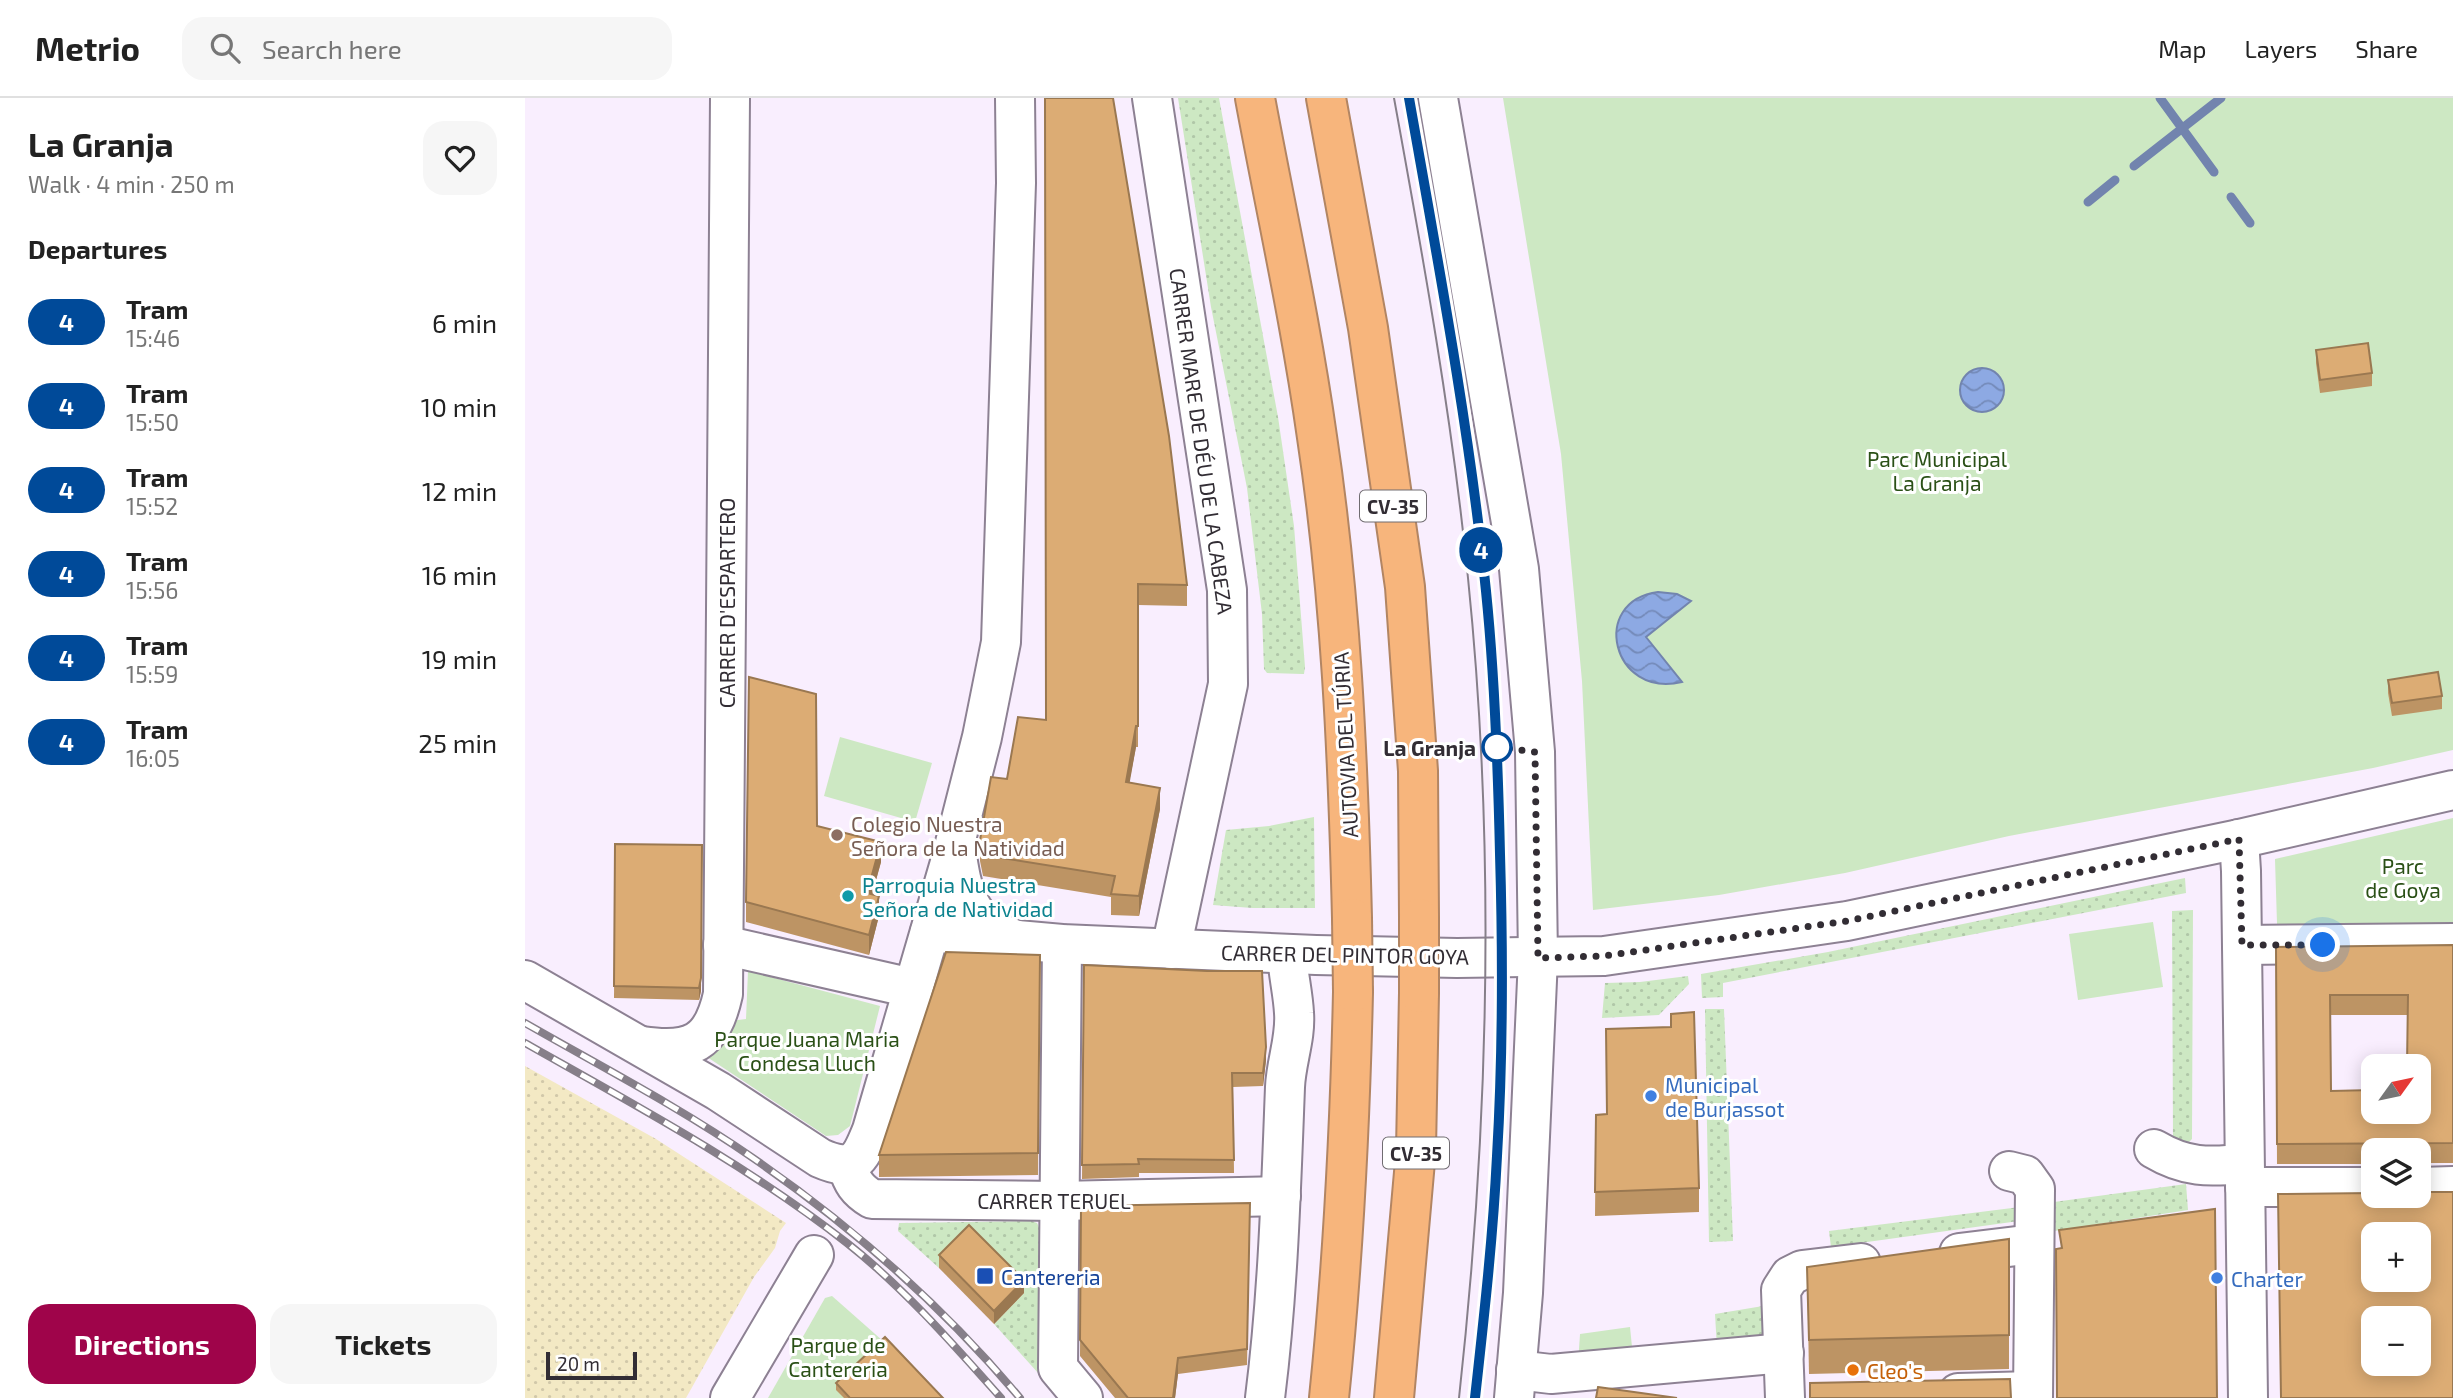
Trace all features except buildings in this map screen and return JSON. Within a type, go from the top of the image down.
[{"type":"highway","name":"AUTOVIA DEL TÚRIA","points":[[1255,98],[1319,451],[1337,608],[1347,756],[1353,992],[1351,1095],[1339,1304],[1329,1398]]},
{"type":"highway","name":"CV-35","points":[[1326,98],[1368,328],[1405,587],[1418,771],[1419,993],[1416,1150],[1394,1398]]},
{"type":"street","name":"CARRER D'ESPARTERO","points":[[642,1046],[667,1050],[695,1042],[712,1027],[723,994],[730,98]]},
{"type":"street","points":[[525,980],[718,1091],[820,1158],[835,1165],[847,1165],[857,1161],[863,1152],[872,1130],[955,844],[985,724],[1001,642],[1015,211],[1015,98]]},
{"type":"street","name":"CARRER MARE DE DÉU DE LA CABEZA","points":[[1152,98],[1227,590],[1227,684],[1171,949]]},
{"type":"street","points":[[1438,98],[1519,569],[1535,752],[1538,958],[1523,1293],[1515,1384],[1551,1374],[1784,1353]]},
{"type":"street","name":"CARRER DEL PINTOR GOYA","points":[[930,932],[1062,944],[1287,954],[1538,958],[1604,956],[1847,921],[2239,839],[2453,790]]},
{"type":"street","points":[[2239,839],[2248,1398]]},
{"type":"street","name":"CARRER DEL PINTOR GOYA","points":[[955,844],[961,881],[975,914],[989,927],[1020,940]]},
{"type":"street","points":[[2242,945],[2453,943]]},
{"type":"street","points":[[1062,944],[1058,1367],[1083,1398]]},
{"type":"street","points":[[723,945],[912,988]]},
{"type":"street","points":[[1265,1398],[1281,1196],[1285,1079],[1294,1032],[1287,954]]},
{"type":"street","points":[[2154,1149],[2171,1160],[2245,1176],[2361,1186]]},
{"type":"street","name":"CARRER TERUEL","points":[[847,1165],[860,1193],[872,1199],[1059,1201],[1281,1196]]},
{"type":"street","points":[[1923,1393],[2033,1395],[2035,1189],[2025,1175],[2009,1171]]},
{"type":"street","points":[[2431,1187],[2453,1186]]},
{"type":"street","points":[[1794,1396],[1784,1353],[1781,1290],[1790,1276],[1803,1270],[2033,1244]]},
{"type":"street","points":[[730,1398],[814,1255]]},
{"type":"green space","points":[[1178,98],[1219,98],[1278,417],[1294,526],[1304,674],[1267,673],[1264,669],[1262,614],[1247,488],[1211,307]]},
{"type":"green space","name":"Parc Municipal La Granja","points":[[1503,98],[2453,98],[2453,750],[2373,768],[2009,836],[1845,873],[1719,895],[1593,910],[1582,681],[1561,454]]},
{"type":"green space","points":[[840,737],[932,763],[915,822],[824,796]]},
{"type":"green space","points":[[1314,817],[1315,908],[1213,905],[1226,830],[1269,826]]},
{"type":"green space","name":"Parc de Goya","points":[[2453,818],[2453,923],[2277,924],[2275,859]]},
{"type":"green space","points":[[2185,878],[2186,893],[1723,983],[1723,997],[1702,998],[1701,974],[1828,952]]},
{"type":"green space","points":[[2193,910],[2192,1139],[2187,1144],[2173,1138],[2172,911]]},
{"type":"green space","points":[[2153,922],[2163,987],[2078,1000],[2069,934]]},
{"type":"green space","name":"Parque Juana Maria Condesa Lluch","points":[[748,971],[880,1006],[850,1126],[838,1135],[826,1136],[704,1055],[730,1021],[746,1019]]},
{"type":"green space","points":[[1688,976],[1689,984],[1659,1015],[1602,1018],[1605,983]]},
{"type":"green space","points":[[1705,1009],[1724,1009],[1733,1241],[1709,1242]]},
{"type":"green space","points":[[2186,1184],[2188,1210],[2048,1232],[2054,1202]]},
{"type":"green space","points":[[2020,1207],[2019,1221],[1831,1247],[1829,1231]]},
{"type":"green space","points":[[1032,1221],[1039,1227],[1039,1374],[994,1324],[1024,1293],[968,1238],[939,1268],[898,1231],[899,1223]]},
{"type":"green space","name":"Parque de Cantereria","points":[[832,1296],[883,1341],[937,1398],[768,1398],[825,1298]]},
{"type":"green space","points":[[1763,1306],[1764,1342],[1717,1348],[1715,1314]]},
{"type":"green space","points":[[1630,1327],[1633,1357],[1578,1364],[1580,1334]]},
{"type":"sand","points":[[525,1066],[656,1139],[786,1223],[780,1231],[775,1248],[754,1277],[686,1398],[525,1398]]},
{"type":"water","points":[[1982,368],[1991,369],[1998,374],[2003,381],[2003,399],[1998,406],[1991,411],[1982,412],[1973,411],[1966,406],[1961,399],[1960,390],[1961,381],[1966,374],[1973,369]]},
{"type":"water","points":[[1658,592],[1677,594],[1691,601],[1646,637],[1682,682],[1658,683],[1639,676],[1625,663],[1618,647],[1617,629],[1623,612],[1636,599]]},
{"type":"waterway","points":[[2160,98],[2214,172]]},
{"type":"waterway","points":[[2134,166],[2221,98]]},
{"type":"waterway","points":[[2088,202],[2115,180]]},
{"type":"waterway","points":[[2231,197],[2250,223]]},
{"type":"tram line","points":[[1394,98],[1454,457],[1468,578],[1483,783],[1485,988],[1482,1091],[1477,1193],[1459,1398]]},
{"type":"tram line","points":[[1409,98],[1471,467],[1486,591],[1497,731],[1503,944],[1500,1086],[1493,1217],[1475,1398]]},
{"type":"tram line","name":"4","points":[[1409,98],[1462,407],[1486,590],[1497,746],[1504,957],[1502,1065],[1491,1234],[1475,1398]]},
{"type":"railway","points":[[525,1023],[698,1122],[790,1184],[861,1240],[928,1299],[1020,1398]]},
{"type":"railway","points":[[525,1043],[690,1137],[770,1188],[847,1243],[927,1317],[1001,1398]]},
{"type":"place","name":"La Granja","points":[[1497,747]]},
{"type":"place","name":"Colegio Nuestra Señora de la Natividad","points":[[837,835]]},
{"type":"place","name":"Parroquia Nuestra Señora de Natividad","points":[[848,896]]},
{"type":"place","name":"Municipal de Burjassot","points":[[1651,1096]]},
{"type":"place","name":"Cantereria","points":[[985,1276]]},
{"type":"place","name":"Charter","points":[[2217,1278]]},
{"type":"place","name":"Cleo's","points":[[1853,1370]]},
{"type":"route","points":[[1497,747],[1535,752],[1538,958],[1604,956],[1847,921],[2239,839],[2242,945],[2323,945]]}]
